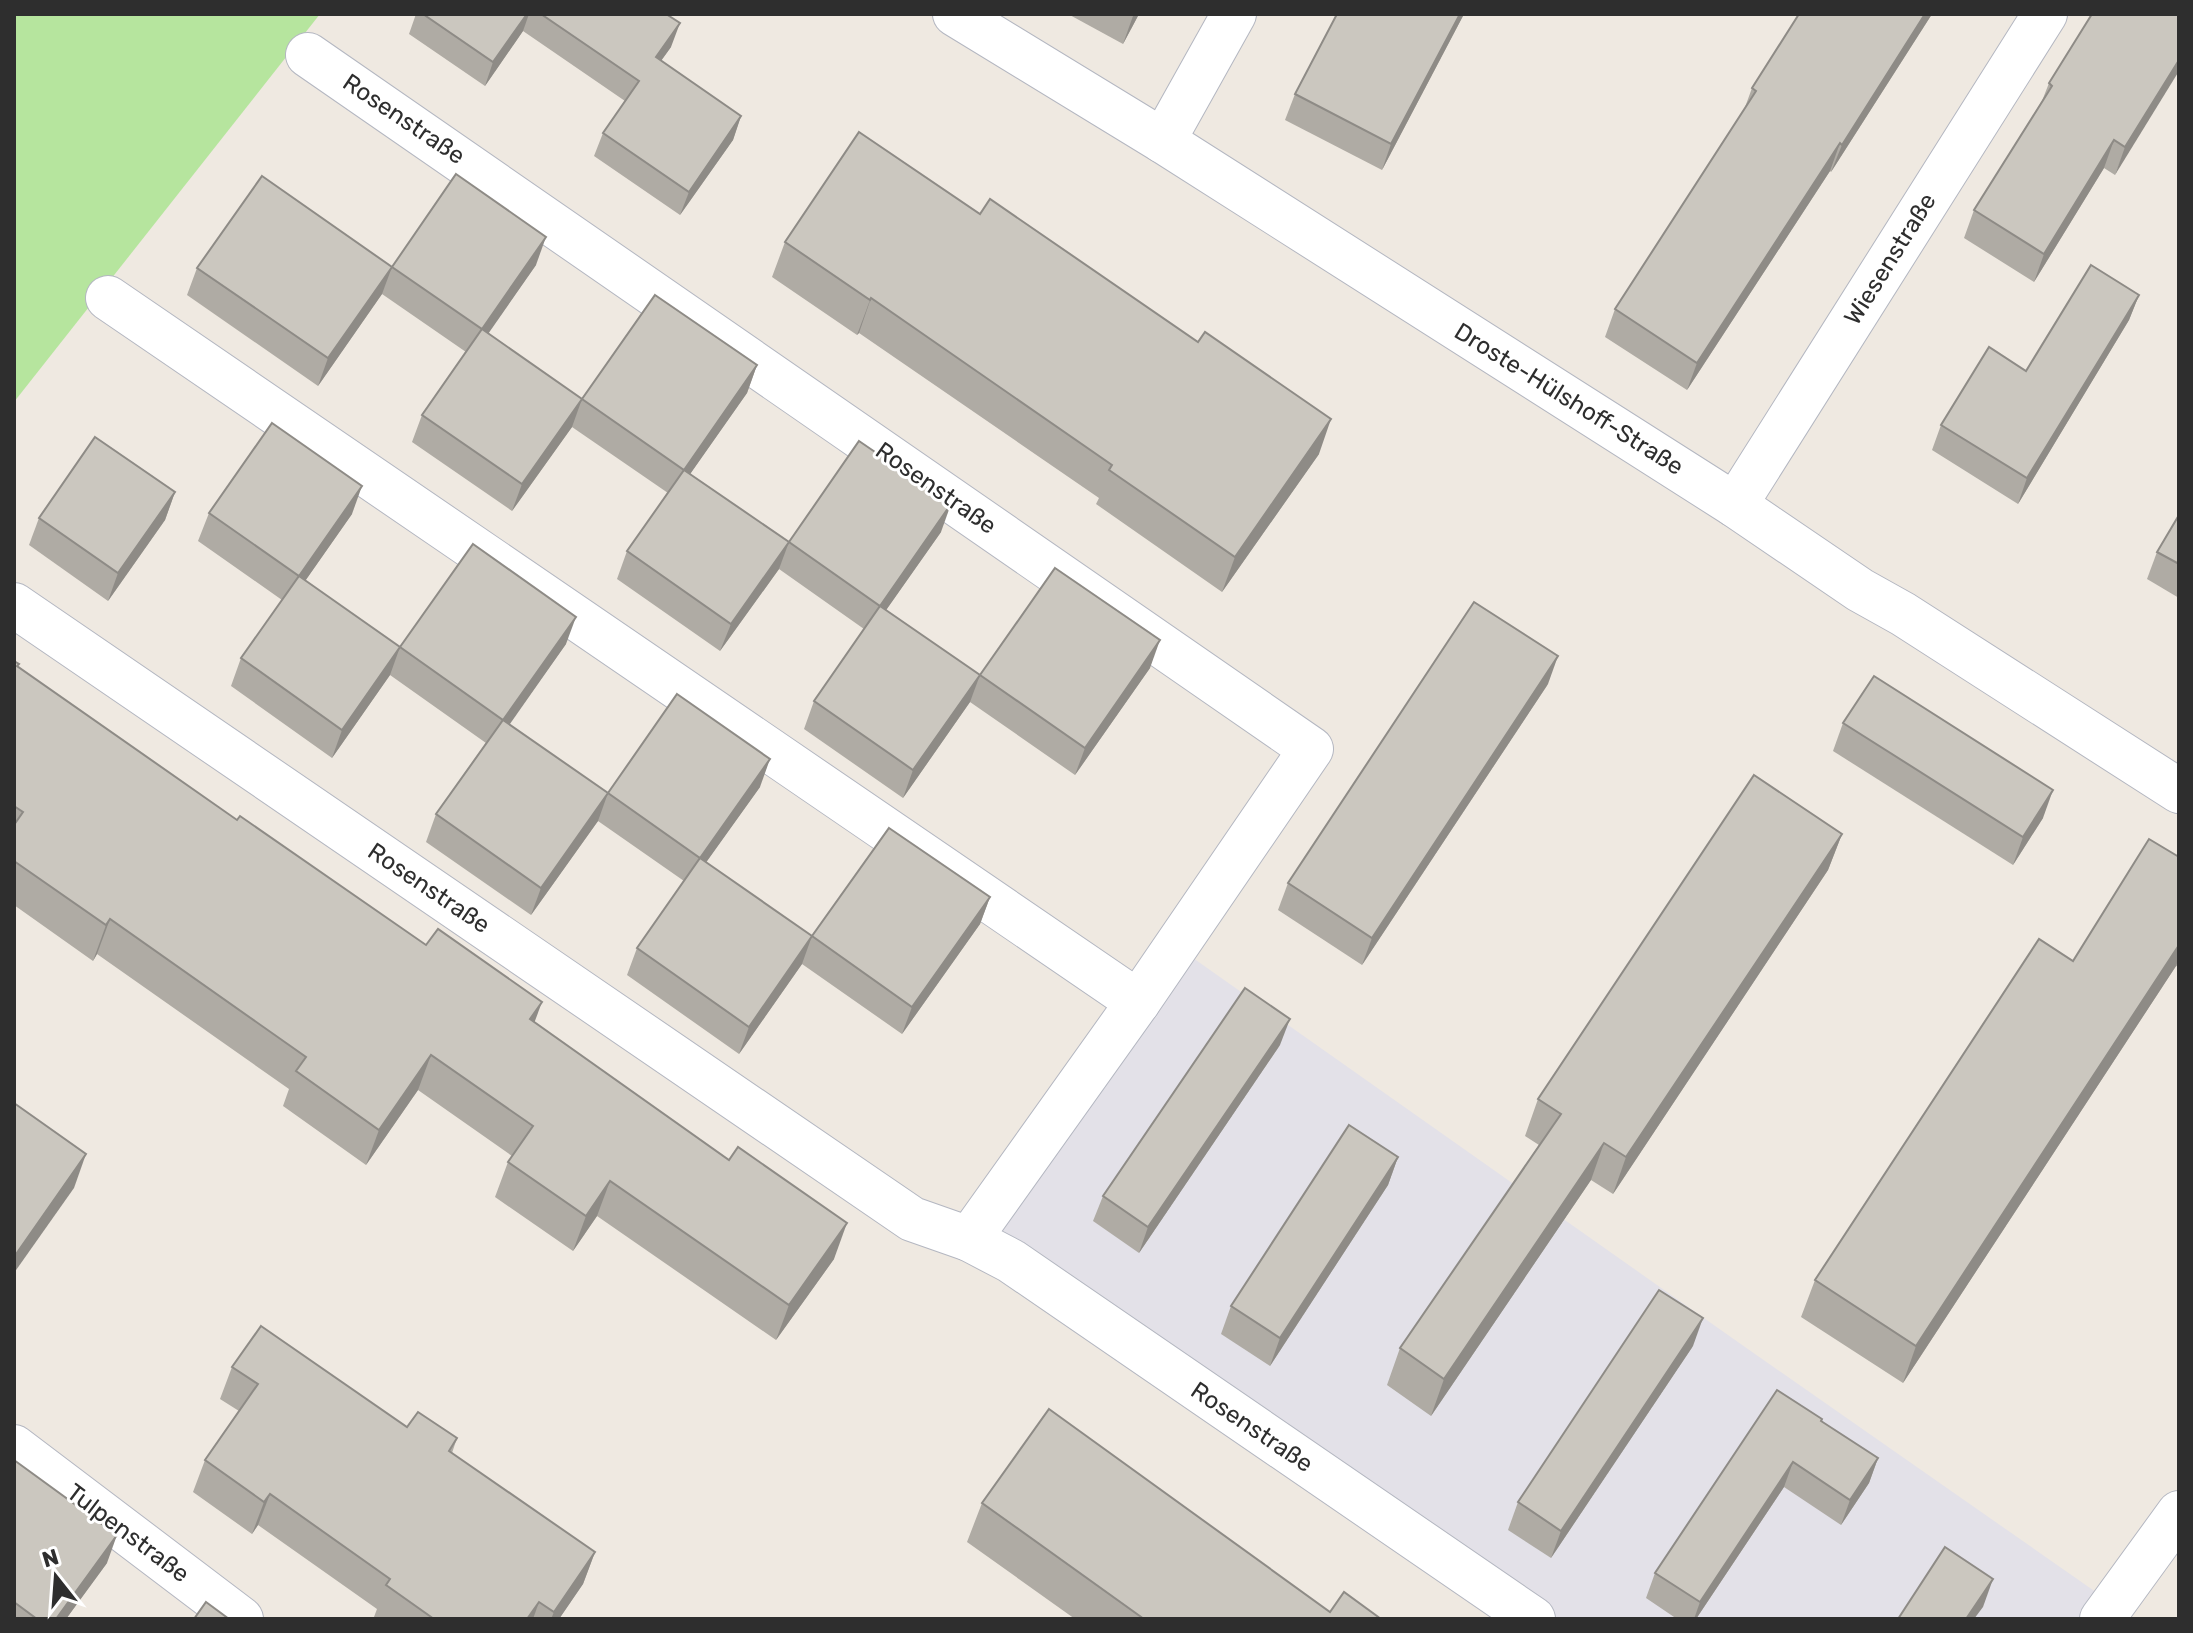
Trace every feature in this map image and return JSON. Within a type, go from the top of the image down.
[{"type":"street","name":"Droste-Hülshoff-Straße","points":[[955,14],[1163,141],[1735,505],[1860,590],[1916,622],[2179,791]]},
{"type":"street","points":[[1163,141],[1234,14]]},
{"type":"street","name":"Wiesenstraße","points":[[1735,505],[2045,14]]},
{"type":"street","name":"Rosenstraße","points":[[308,55],[1311,749],[1138,1002],[969,1239]]},
{"type":"street","points":[[108,298],[1138,1002]]},
{"type":"street","name":"Rosenstraße","points":[[14,605],[912,1219],[969,1239],[1011,1261],[1533,1619]]},
{"type":"street","name":"Tulpenstraße","points":[[14,1447],[241,1619]]},
{"type":"street","points":[[2102,1619],[2179,1513]]},
{"type":"shaded area","points":[[1176,946],[2113,1604],[2102,1619],[1533,1619],[969,1239]]},
{"type":"green space","points":[[14,14],[320,14],[14,402]]},
{"type":"building","points":[[423,14],[527,14],[493,62]]},
{"type":"building","points":[[541,14],[666,14],[680,23],[656,57],[741,116],[689,192],[603,133],[639,81]]},
{"type":"building","points":[[1337,14],[1460,14],[1391,144],[1295,94]]},
{"type":"building","points":[[1799,14],[1925,14],[1697,363],[1615,309],[1756,91],[1752,88]]},
{"type":"building","points":[[2092,14],[2179,14],[2179,60],[2125,147],[2114,140],[2044,254],[1974,210],[2052,86],[2049,83]]},
{"type":"building","points":[[859,132],[980,214],[990,199],[1198,342],[1205,332],[1331,419],[1235,557],[1109,470],[1112,465],[785,242]]},
{"type":"building","points":[[456,174],[546,237],[482,329],[392,267]]},
{"type":"building","points":[[262,176],[392,267],[328,358],[197,268]]},
{"type":"building","points":[[2091,265],[2139,295],[2027,478],[1941,425],[1989,347],[2026,371]]},
{"type":"building","points":[[655,295],[757,365],[684,470],[582,399]]},
{"type":"building","points":[[482,329],[582,399],[522,484],[422,415]]},
{"type":"building","points":[[272,423],[362,486],[299,576],[209,513]]},
{"type":"building","points":[[95,437],[175,492],[118,573],[39,518]]},
{"type":"building","points":[[859,441],[951,504],[880,606],[789,542]]},
{"type":"building","points":[[684,470],[789,542],[731,624],[627,551]]},
{"type":"building","points":[[2179,515],[2179,564],[2157,552]]},
{"type":"building","points":[[473,544],[576,617],[503,720],[400,647]]},
{"type":"building","points":[[1055,568],[1160,640],[1085,748],[980,675]]},
{"type":"building","points":[[299,576],[400,647],[342,730],[241,658]]},
{"type":"building","points":[[1474,602],[1558,656],[1372,938],[1288,883]]},
{"type":"building","points":[[880,606],[980,675],[913,770],[814,701]]},
{"type":"building","points":[[14,661],[237,820],[240,816],[426,945],[438,929],[542,1002],[530,1019],[729,1160],[738,1147],[847,1223],[789,1305],[610,1181],[586,1216],[508,1162],[533,1126],[431,1055],[379,1130],[296,1071],[306,1057],[110,919],[106,925],[14,861],[14,825],[23,812],[14,806]]},
{"type":"building","points":[[1874,676],[2053,790],[2023,837],[1843,723]]},
{"type":"building","points":[[677,694],[770,759],[700,858],[608,793]]},
{"type":"building","points":[[503,720],[608,793],[541,888],[436,814]]},
{"type":"building","points":[[1754,775],[1842,834],[1626,1157],[1604,1143],[1444,1379],[1400,1348],[1561,1114],[1538,1099]]},
{"type":"building","points":[[889,828],[990,897],[912,1007],[812,936]]},
{"type":"building","points":[[2149,839],[2179,857],[2179,945],[1916,1346],[1815,1280],[2039,939],[2073,961]]},
{"type":"building","points":[[700,858],[812,936],[749,1027],[637,948]]},
{"type":"building","points":[[1245,988],[1290,1019],[1148,1227],[1103,1196]]},
{"type":"building","points":[[14,1103],[86,1154],[14,1257]]},
{"type":"building","points":[[1349,1125],[1398,1157],[1280,1338],[1231,1306]]},
{"type":"building","points":[[1659,1290],[1703,1318],[1561,1531],[1518,1502]]},
{"type":"building","points":[[261,1326],[407,1427],[418,1412],[457,1438],[449,1451],[595,1552],[554,1612],[539,1602],[527,1619],[434,1619],[386,1585],[390,1579],[270,1494],[264,1502],[205,1460],[258,1384],[232,1367]]},
{"type":"building","points":[[1777,1390],[1878,1458],[1850,1500],[1793,1462],[1700,1602],[1655,1573]]},
{"type":"building","points":[[1049,1409],[1330,1612],[1344,1592],[1381,1619],[1144,1619],[982,1503]]},
{"type":"building","points":[[14,1460],[117,1535],[56,1619],[37,1619],[14,1602]]},
{"type":"building","points":[[1945,1547],[1993,1579],[1966,1619],[1898,1619]]},
{"type":"building","points":[[206,1602],[229,1619],[194,1619]]}]
